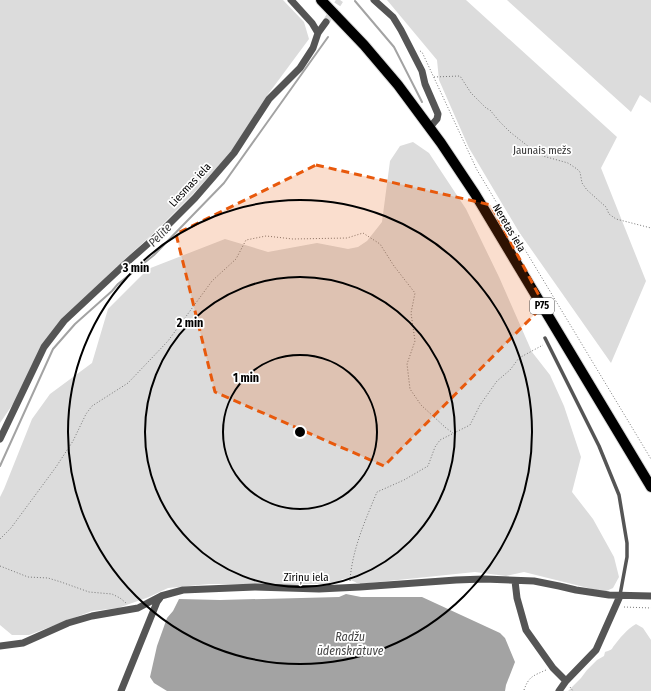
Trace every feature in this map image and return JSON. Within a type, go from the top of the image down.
[{"type":"main road","name":"Neretas iela","points":[[320,0],[368,50],[398,85],[430,127],[475,194],[651,487]]},
{"type":"street","points":[[291,0],[312,23],[318,34]]},
{"type":"street","points":[[374,0],[393,17],[422,71],[425,84],[438,114],[437,119],[430,127]]},
{"type":"street","name":"Liesmas iela","points":[[0,439],[44,347],[60,326],[164,229],[234,153],[269,99],[300,68],[313,48],[318,34],[326,22]]},
{"type":"street","name":"Zīriņu iela","points":[[0,646],[23,643],[68,624],[92,616],[138,608],[161,596],[183,590],[255,587],[318,589],[350,588],[484,579],[534,582],[583,592],[620,596],[650,596]]},
{"type":"street","points":[[515,581],[517,598],[526,630],[553,668],[566,681]]},
{"type":"street","points":[[121,691],[157,602],[161,596]]},
{"type":"street","points":[[560,691],[566,681],[596,650],[620,596]]},
{"type":"lane","points":[[545,338],[599,446],[619,495],[628,543],[620,596]]},
{"type":"path","points":[[420,51],[422,52],[434,77],[477,170],[651,459]]},
{"type":"path","points":[[434,77],[460,76],[471,93],[490,110],[499,121],[529,147],[543,156],[568,163],[577,169],[587,190],[606,207],[609,214],[616,219],[651,228]]},
{"type":"path","points":[[0,539],[11,528],[56,467],[73,441],[86,414],[92,406],[128,383],[168,341],[212,281],[236,259],[246,240],[266,236],[293,239],[347,238],[363,233],[380,244],[394,266],[415,292],[411,314],[415,341],[407,364],[410,390],[421,405],[453,433]]},
{"type":"path","points":[[350,588],[351,572],[359,538],[377,492],[404,480],[428,466],[435,447],[440,440],[470,425],[480,405],[497,381],[510,370],[519,358],[543,345]]},
{"type":"path","points":[[0,566],[28,577],[48,578],[89,592],[112,594],[127,604],[138,608]]},
{"type":"path","points":[[616,606],[651,608]]},
{"type":"path","points":[[524,690],[528,680],[534,675],[546,670],[558,673]]},
{"type":"highlighted area","points":[[316,165],[491,205],[544,305],[384,466],[215,392],[176,234]]},
{"type":"green space","points":[[0,0],[283,0],[304,22],[309,39],[266,97],[232,151],[192,195],[156,231],[62,319],[15,401],[0,423]]},
{"type":"green space","name":"Jaunais mežs","points":[[387,0],[466,0],[617,137],[601,168],[646,281],[611,363],[519,232],[469,148],[439,80],[437,60]]},
{"type":"green space","points":[[507,0],[651,0],[651,103],[640,95],[631,112]]},
{"type":"green space","points":[[413,142],[429,153],[466,209],[499,277],[532,352],[550,375],[564,406],[581,457],[572,492],[593,519],[614,557],[619,577],[613,588],[604,592],[524,572],[506,576],[475,572],[359,584],[352,580],[344,579],[334,584],[209,584],[168,588],[149,597],[118,608],[92,611],[29,635],[12,635],[0,625],[0,497],[32,419],[50,394],[92,363],[108,309],[148,269],[225,239],[268,252],[317,243],[348,249],[358,247],[367,241],[382,222],[390,161],[400,146]]},
{"type":"green space","points":[[636,624],[643,628],[651,640],[651,691],[568,691],[597,660],[604,656],[605,652],[612,649],[623,634]]},
{"type":"water","name":"Radžu ūdenskrātuve","points":[[346,594],[361,597],[422,597],[500,633],[505,638],[515,662],[505,691],[167,691],[154,683],[150,677],[157,646],[167,618],[173,611],[179,599],[220,600],[339,597]]},
{"type":"waterway","points":[[355,1],[394,47],[422,102]]},
{"type":"waterway","name":"Pelīte","points":[[0,466],[53,349],[75,324],[118,284],[154,255],[224,183],[328,37]]},
{"type":"tunnel","points":[[326,22],[340,0]]}]
